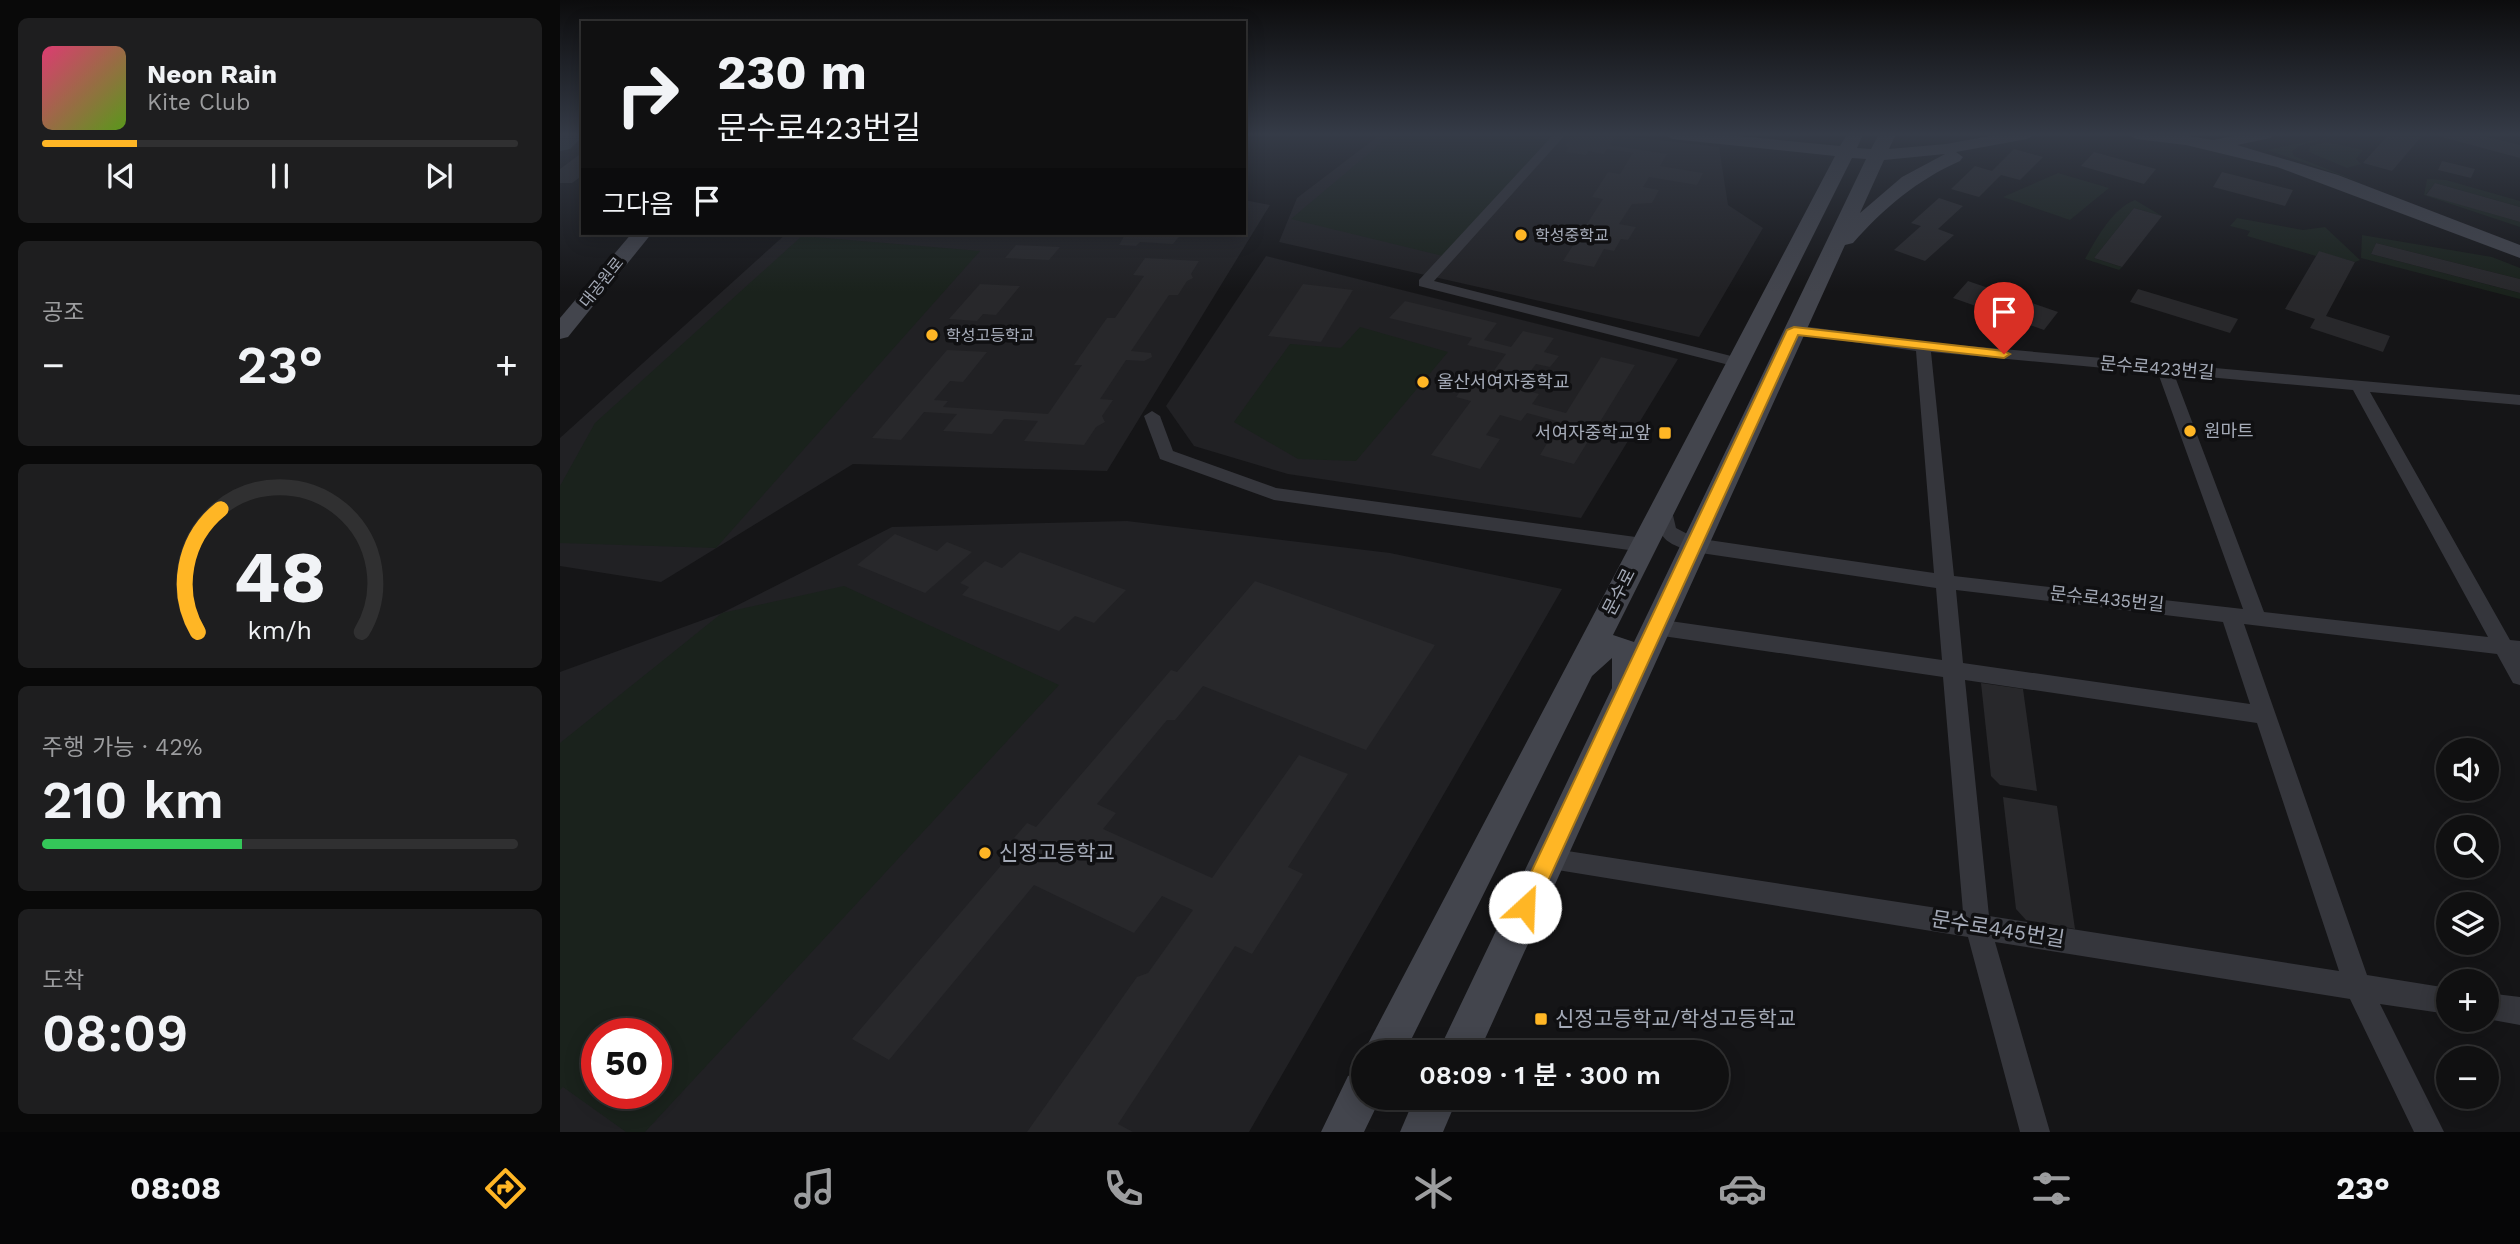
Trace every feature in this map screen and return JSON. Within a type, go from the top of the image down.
[{"type":"main road","name":"문수로","points":[[1389,1040],[1827,187]]},
{"type":"main road","points":[[1464,1040],[1862,187]]},
{"type":"main road","points":[[1826,260],[1875,206],[1898,187]]},
{"type":"main road","points":[[2349,187],[2520,252]]},
{"type":"main road","name":"대공원로","points":[[560,332],[640,235]]},
{"type":"main road","points":[[1571,686],[1597,652],[1608,646],[1620,647],[1627,656],[1629,667],[1620,704]]},
{"type":"main road","points":[[1342,1132],[1353,1110]]},
{"type":"main road","points":[[1421,1132],[1431,1110]]},
{"type":"street","points":[[1511,187],[1424,282],[1737,362]]},
{"type":"street","name":"문수로423번길","points":[[1794,330],[1923,347],[2520,400]]},
{"type":"street","points":[[1923,347],[1977,925],[2035,1132]]},
{"type":"street","points":[[2164,368],[2256,616]]},
{"type":"street","points":[[2358,385],[2512,648],[2520,677]]},
{"type":"street","points":[[1152,416],[1166,455],[1274,494],[1643,545]]},
{"type":"street","points":[[1662,507],[1667,531],[1678,540],[1694,545]]},
{"type":"street","name":"문수로435번길","points":[[1694,545],[1946,582],[2230,612],[2512,648]]},
{"type":"street","points":[[2230,612],[2358,987],[2429,1132]]},
{"type":"street","points":[[1656,627],[2265,715]]},
{"type":"street","name":"문수로445번길","points":[[1548,859],[2436,999]]},
{"type":"street","points":[[2499,1008],[2520,1012]]},
{"type":"shaded area","name":"학성중학교","points":[[1312,187],[1725,187],[1728,205],[1763,228],[1699,337],[1279,242],[1297,198]]},
{"type":"shaded area","points":[[1329,187],[1507,187],[1443,256],[1291,219]]},
{"type":"shaded area","points":[[2026,187],[2109,188],[2070,220],[2003,197]]},
{"type":"shaded area","points":[[2426,187],[2432,187],[2426,194],[2520,222],[2520,227],[2424,195]]},
{"type":"shaded area","points":[[2449,187],[2470,187],[2520,201],[2520,207]]},
{"type":"shaded area","name":"학성고등학교","points":[[1246,200],[1270,205],[1107,471],[853,464],[661,582],[560,566],[560,438],[785,235],[1246,235]]},
{"type":"shaded area","points":[[2135,200],[2162,216],[2134,208],[2094,258],[2122,267],[2119,270],[2085,259],[2112,217]]},
{"type":"shaded area","points":[[2237,218],[2303,230],[2325,227],[2360,260],[2355,262],[2319,252],[2316,256],[2247,236],[2250,231],[2230,226]]},
{"type":"shaded area","points":[[2362,235],[2492,257],[2520,268],[2520,279],[2376,243],[2371,254],[2520,293],[2520,299],[2361,258]]},
{"type":"shaded area","points":[[802,236],[980,251],[716,548],[560,543],[560,486],[595,423]]},
{"type":"shaded area","name":"울산서여자중학교","points":[[1266,256],[1678,359],[1581,518],[1288,474],[1194,446],[1166,406]]},
{"type":"shaded area","points":[[1360,327],[1448,352],[1356,461],[1298,459],[1234,422],[1290,344],[1341,348]]},
{"type":"shaded area","name":"신정고등학교","points":[[1127,521],[1390,553],[1562,589],[1249,1132],[560,1132],[560,672],[722,613],[892,527]]},
{"type":"shaded area","points":[[844,586],[1059,685],[672,1103],[672,1018],[581,1018],[581,1100],[563,1087],[560,1090],[560,743],[722,613]]},
{"type":"shaded area","points":[[594,1109],[666,1109],[645,1132],[626,1132]]},
{"type":"building","points":[[1599,187],[1643,187],[1659,190],[1652,203],[1632,204],[1619,224],[1636,227],[1628,240],[1621,239],[1614,251],[1604,249],[1594,267],[1563,261],[1603,199],[1592,197]]},
{"type":"building","points":[[1953,187],[1989,187],[1979,197],[1951,189]]},
{"type":"building","points":[[2213,187],[2280,187],[2293,190],[2285,206]]},
{"type":"building","points":[[2432,187],[2449,187],[2520,207],[2520,222],[2426,195]]},
{"type":"building","points":[[1939,198],[1963,206],[1938,229],[1954,235],[1925,261],[1894,250],[1921,226],[1911,223]]},
{"type":"building","points":[[2134,208],[2162,216],[2122,267],[2094,258]]},
{"type":"building","points":[[1125,235],[1180,235],[1173,244],[1140,242],[1136,246],[1119,245]]},
{"type":"building","points":[[2376,243],[2520,279],[2520,293],[2371,254]]},
{"type":"building","points":[[1016,245],[1060,247],[1049,260],[1005,258]]},
{"type":"building","points":[[2319,251],[2355,262],[2326,316],[2390,336],[2383,352],[2310,328],[2315,319],[2285,309]]},
{"type":"building","points":[[1145,258],[1199,261],[1191,274],[1193,278],[1187,281],[1178,295],[1169,295],[1131,351],[1151,353],[1152,357],[1144,361],[1126,360],[1100,399],[1113,400],[1102,416],[1105,422],[1096,427],[1084,445],[1024,441],[1038,421],[1004,419],[992,434],[943,431],[957,414],[924,412],[901,440],[872,438],[947,350],[987,352],[963,382],[950,381],[934,400],[948,401],[943,407],[1048,414],[1082,365],[1074,365],[1107,318],[1115,318],[1144,276],[1133,275]]},
{"type":"building","points":[[1968,281],[2058,312],[2044,330],[1953,298]]},
{"type":"building","points":[[980,284],[1020,286],[996,315],[983,314],[977,321],[949,319]]},
{"type":"building","points":[[1303,284],[1353,290],[1321,342],[1268,336]]},
{"type":"building","points":[[2138,289],[2238,319],[2230,333],[2130,302]]},
{"type":"building","points":[[1405,301],[1497,323],[1484,340],[1511,347],[1523,331],[1554,338],[1544,352],[1559,356],[1550,367],[1536,364],[1526,377],[1533,379],[1518,388],[1539,394],[1532,404],[1566,413],[1601,357],[1635,365],[1574,464],[1540,455],[1560,422],[1527,413],[1521,421],[1500,415],[1486,435],[1500,439],[1480,469],[1431,455],[1471,401],[1456,397],[1469,379],[1485,383],[1506,354],[1467,345],[1472,338],[1389,318]]},
{"type":"building","points":[[895,534],[937,551],[947,542],[972,552],[925,593],[857,565]]},
{"type":"building","points":[[1020,552],[1126,590],[1094,623],[1075,616],[1059,631],[962,595],[969,587],[960,583],[985,561],[1002,568]]},
{"type":"building","points":[[1255,581],[1435,645],[1366,750],[1203,686],[1175,720],[1167,720],[1097,804],[1116,813],[1103,829],[1212,878],[1299,755],[1348,774],[1288,867],[1303,874],[1252,954],[1235,946],[1118,1124],[1133,1132],[1027,1132],[1137,977],[1148,973],[1193,910],[1162,896],[1134,933],[1034,885],[889,1060],[852,1039],[1022,841],[1014,838],[1027,823],[1036,827],[1171,670],[1177,672]]},
{"type":"building","points":[[1981,683],[2023,689],[2037,791],[2000,785],[1991,776]]},
{"type":"building","points":[[2003,797],[2057,806],[2075,929],[2026,920],[2016,909]]},
{"type":"place","name":"학성중학교","points":[[1521,235]]},
{"type":"place","name":"학성고등학교","points":[[932,335]]},
{"type":"place","name":"울산서여자중학교","points":[[1423,382]]},
{"type":"place","name":"원마트","points":[[2190,431]]},
{"type":"place","name":"서여자중학교앞","points":[[1665,433]]},
{"type":"place","name":"신정고등학교","points":[[985,853]]},
{"type":"place","name":"신정고등학교/학성고등학교","points":[[1541,1019]]},
{"type":"route","points":[[1525,907],[1794,330],[1923,347],[2004,354]]}]
